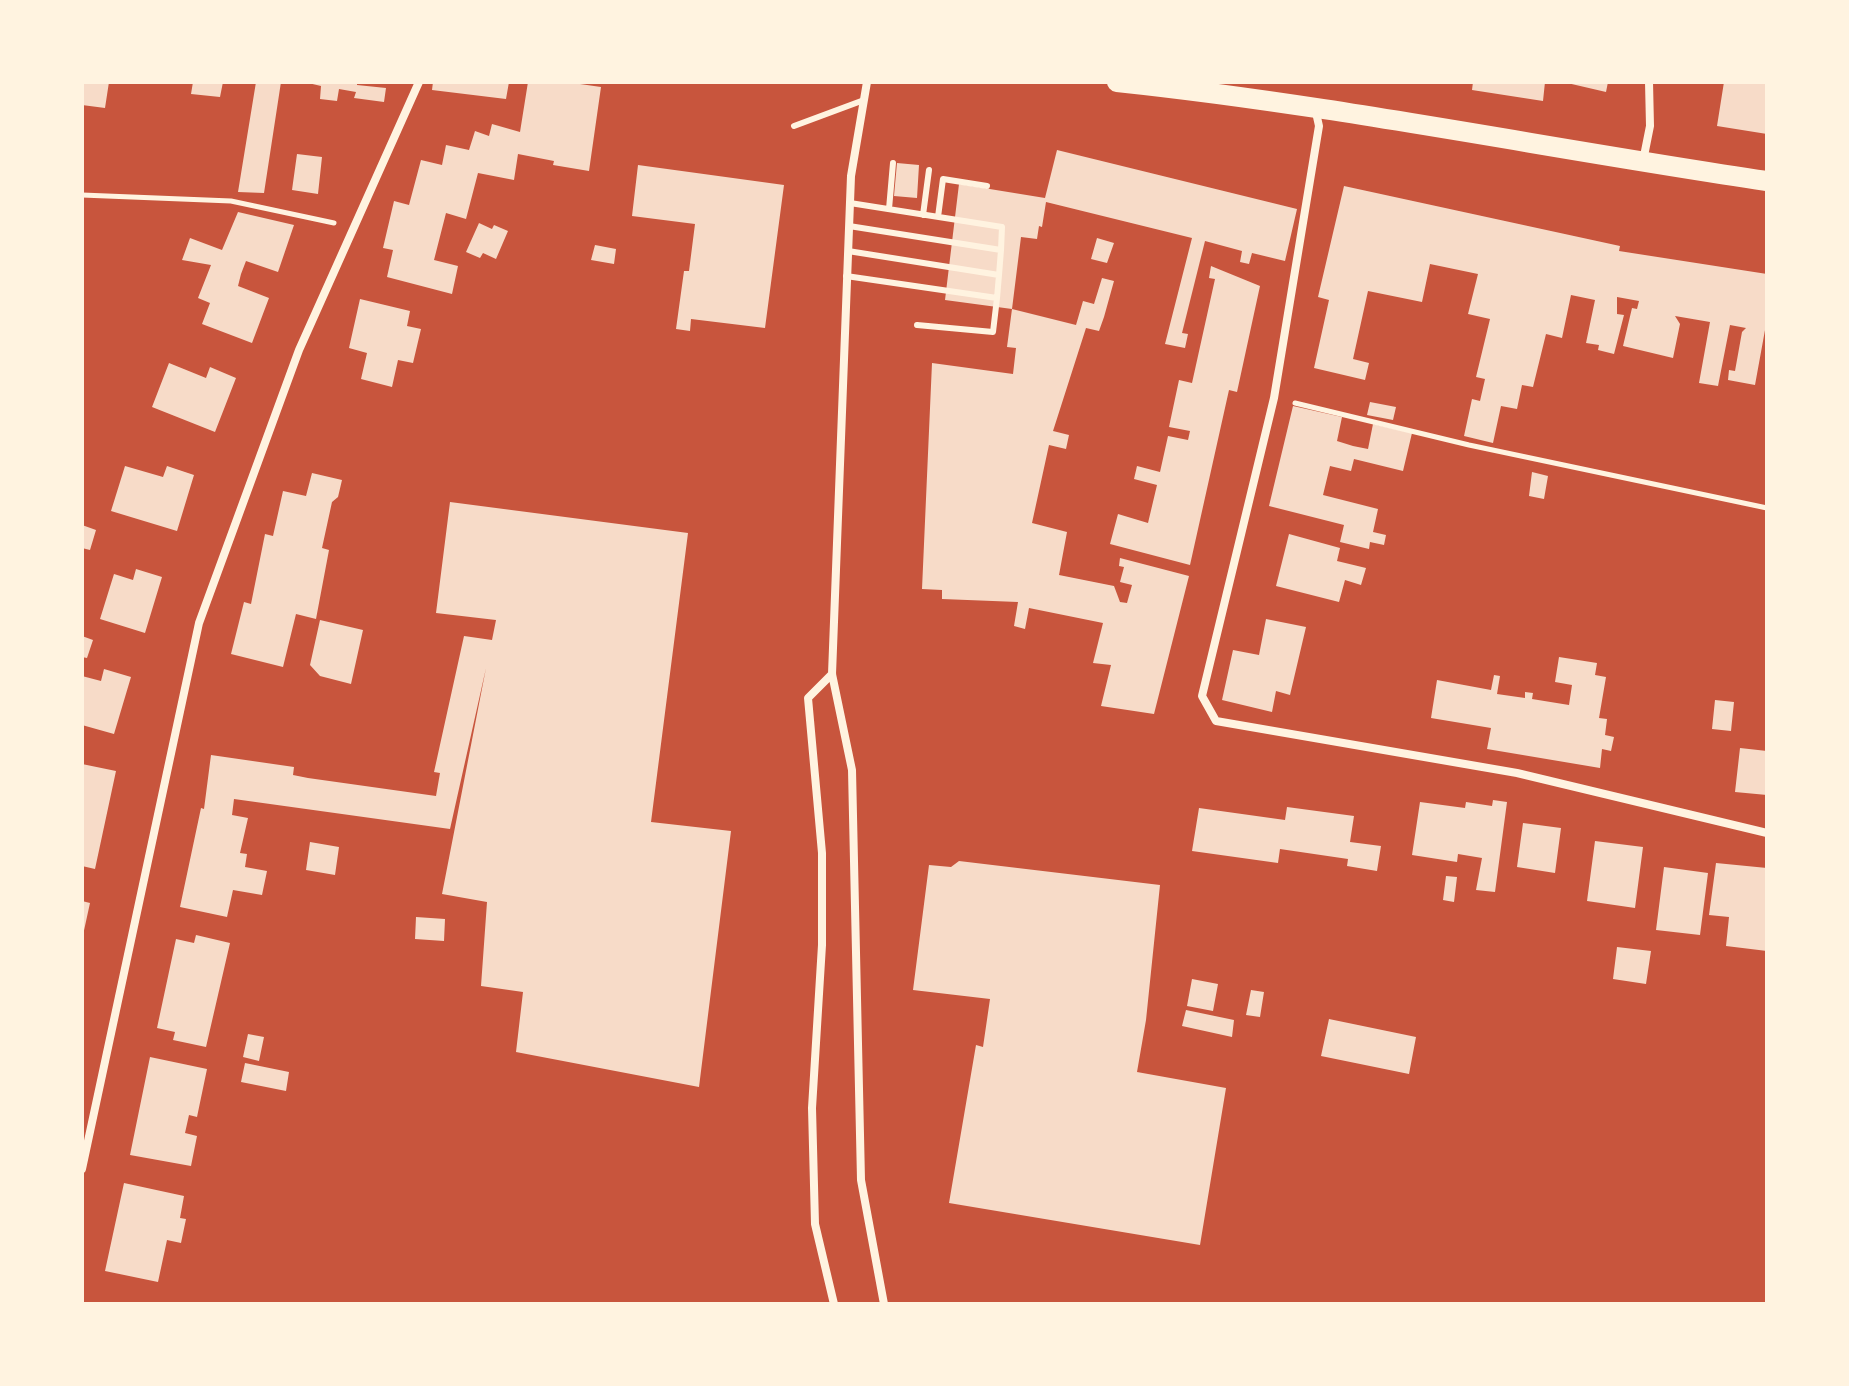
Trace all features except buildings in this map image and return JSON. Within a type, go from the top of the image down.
[{"type":"main road","points":[[1117,82],[1315,108],[1767,181]]},
{"type":"street","points":[[82,1169],[199,623],[299,350],[419,82]]},
{"type":"street","points":[[867,82],[851,176],[832,674],[852,770],[861,1180],[884,1304]]},
{"type":"street","points":[[1643,163],[1650,126],[1649,82]]},
{"type":"street","points":[[1315,108],[1319,126],[1274,398],[1202,696],[1216,721],[1517,773],[1767,833]]},
{"type":"street","points":[[832,674],[808,698],[822,853],[822,945],[812,1108],[815,1224],[834,1304]]},
{"type":"lane","points":[[794,126],[864,100]]},
{"type":"lane","points":[[889,209],[893,163]]},
{"type":"lane","points":[[923,215],[929,170]]},
{"type":"lane","points":[[938,217],[943,179],[987,186]]},
{"type":"lane","points":[[850,203],[1002,227],[993,332],[917,325]]},
{"type":"lane","points":[[849,226],[1001,250]]},
{"type":"lane","points":[[848,251],[999,275]]},
{"type":"lane","points":[[846,276],[997,298]]},
{"type":"path","points":[[82,195],[231,201],[355,228]]},
{"type":"path","points":[[1274,398],[1469,445],[1767,508]]}]
